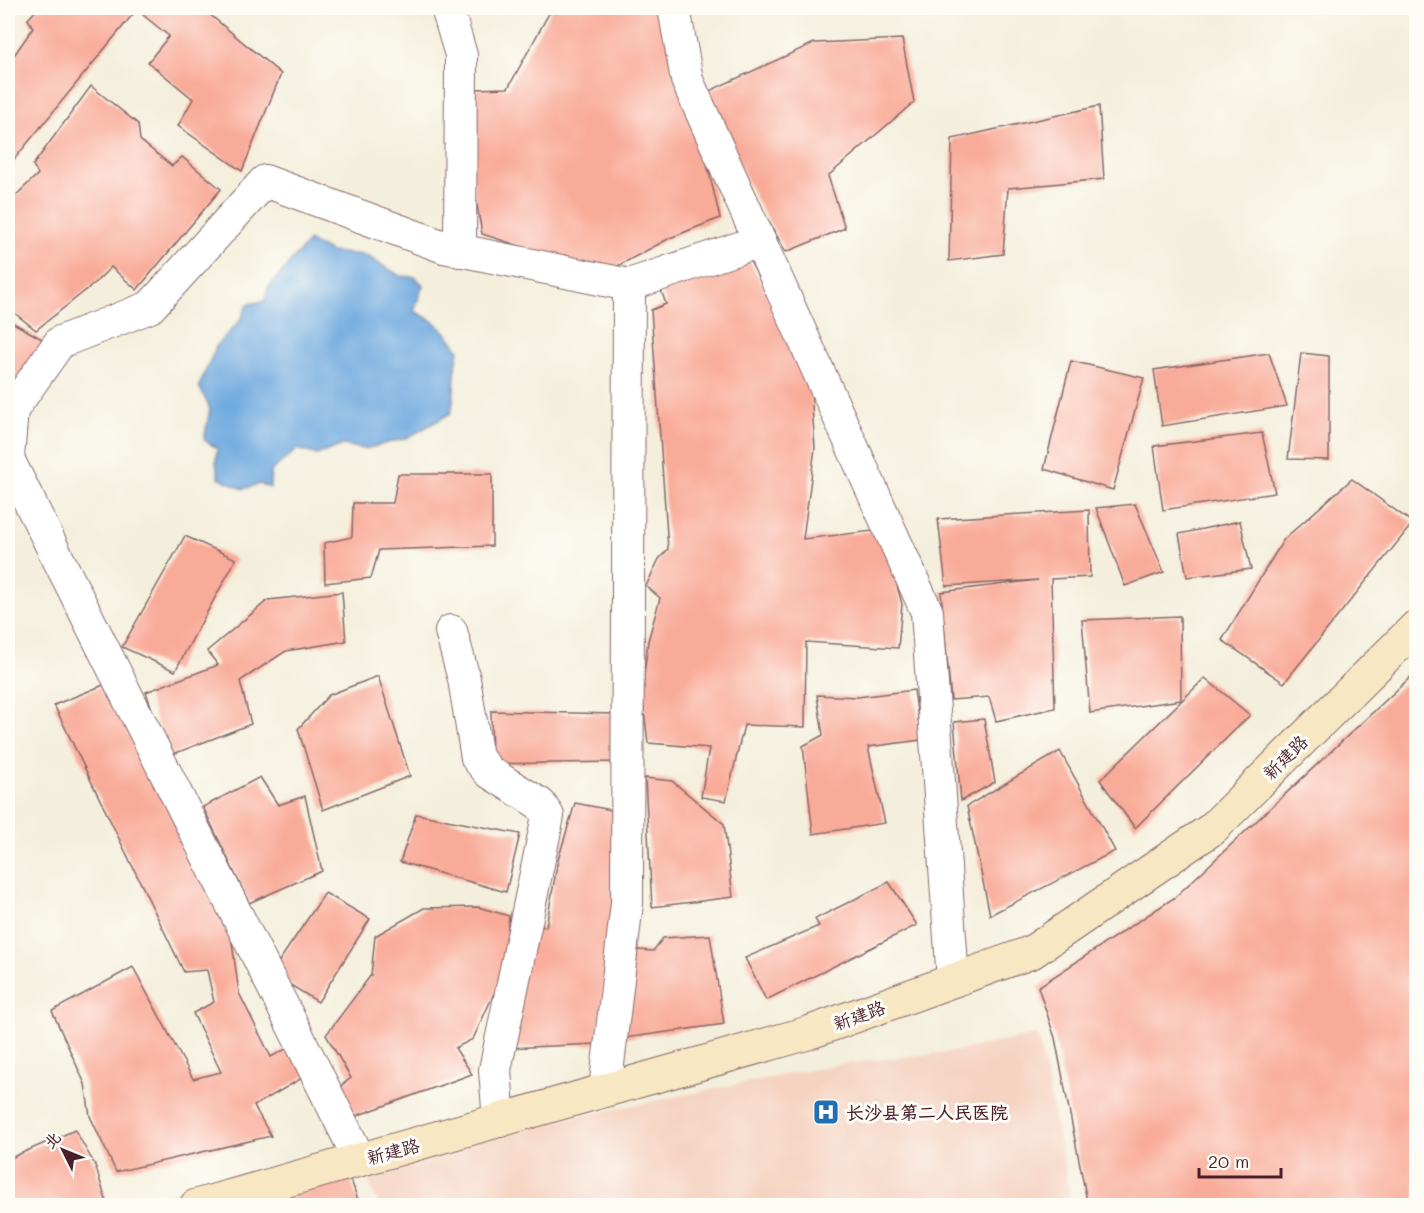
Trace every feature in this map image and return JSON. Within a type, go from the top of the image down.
[{"type":"street","points":[[447,8],[461,55],[460,250]]},
{"type":"street","points":[[674,8],[687,80],[927,612],[953,980]]},
{"type":"street","points":[[360,1160],[8,458],[12,410],[60,342],[150,307],[265,181],[444,247],[629,285],[760,241]]},
{"type":"street","points":[[605,1090],[627,903],[629,285]]},
{"type":"street","name":"新建路","points":[[196,1206],[808,1034],[1032,952],[1212,829],[1416,627]]},
{"type":"street","points":[[451,631],[464,679],[477,759],[489,772],[540,804],[548,816],[495,1070],[499,1120]]},
{"type":"shaded area","name":"长沙县第二人民医院","points":[[1038,1034],[1072,1205],[379,1205],[360,1160],[839,1064],[957,1051]]},
{"type":"water","points":[[309,241],[331,252],[365,255],[400,276],[415,277],[423,285],[414,311],[440,327],[459,351],[451,413],[407,438],[365,449],[343,445],[317,455],[298,449],[271,471],[270,488],[260,484],[243,489],[219,478],[216,463],[217,448],[204,440],[210,409],[199,386],[217,345],[240,321],[248,304],[265,301],[268,288]]},
{"type":"building","points":[[38,8],[138,8],[8,167],[8,64],[33,28],[28,19]]},
{"type":"building","points":[[150,8],[202,8],[281,74],[242,171],[178,126],[193,99],[148,62],[169,36],[143,15]]},
{"type":"building","points":[[552,8],[664,8],[687,80],[720,218],[670,238],[614,268],[564,260],[482,234],[472,175],[474,89],[508,88]]},
{"type":"building","points":[[902,39],[914,102],[828,176],[845,228],[786,252],[752,192],[707,92],[814,43]]},
{"type":"building","points":[[91,86],[138,124],[140,140],[172,166],[182,157],[221,189],[137,290],[111,267],[95,283],[36,330],[8,308],[8,203],[38,174],[33,165]]},
{"type":"building","points":[[1099,106],[1104,179],[1008,188],[1003,254],[949,261],[952,139]]},
{"type":"building","points":[[750,261],[810,377],[815,448],[803,539],[882,530],[902,604],[898,648],[806,642],[805,727],[744,725],[726,801],[701,797],[709,748],[648,743],[642,693],[648,641],[660,598],[646,586],[659,559],[668,549],[651,310],[666,304],[656,276]]},
{"type":"building","points":[[8,320],[49,343],[8,394]]},
{"type":"building","points":[[1269,353],[1287,406],[1162,426],[1154,370]]},
{"type":"building","points":[[1301,353],[1329,356],[1329,460],[1288,459]]},
{"type":"building","points":[[1071,361],[1144,378],[1113,490],[1044,469]]},
{"type":"building","points":[[1262,433],[1275,493],[1163,510],[1154,446]]},
{"type":"building","points":[[398,474],[492,474],[492,546],[379,550],[371,578],[325,583],[324,543],[352,537],[353,503],[393,503]]},
{"type":"building","points":[[1352,479],[1413,523],[1284,683],[1222,640],[1284,539]]},
{"type":"building","points":[[1135,504],[1164,572],[1125,586],[1096,508]]},
{"type":"building","points":[[1089,510],[1090,577],[1051,579],[1055,708],[996,721],[989,697],[951,700],[941,592],[1038,580],[946,586],[938,519]]},
{"type":"building","points":[[1240,521],[1251,569],[1187,577],[1179,534]]},
{"type":"building","points":[[185,536],[236,559],[175,671],[122,647]]},
{"type":"building","points":[[342,592],[346,641],[286,651],[240,681],[251,724],[168,756],[146,692],[218,665],[207,651],[268,600]]},
{"type":"building","points":[[1180,616],[1181,700],[1090,713],[1082,620]]},
{"type":"building","points":[[1416,672],[1416,1206],[1088,1206],[1055,1038],[1038,987],[1174,898]]},
{"type":"building","points":[[378,676],[410,776],[323,810],[298,729],[329,695]]},
{"type":"building","points":[[1205,678],[1250,715],[1135,828],[1100,780]]},
{"type":"building","points":[[106,684],[230,928],[239,993],[271,1057],[293,1045],[309,1074],[254,1106],[271,1136],[116,1172],[90,1116],[85,1084],[52,1011],[133,967],[193,1079],[221,1072],[193,1013],[214,1002],[207,970],[184,972],[54,705]]},
{"type":"building","points":[[914,690],[921,740],[868,747],[885,823],[813,834],[803,746],[823,735],[817,695],[858,697]]},
{"type":"building","points":[[491,711],[615,714],[619,762],[492,764]]},
{"type":"building","points":[[984,719],[995,782],[961,801],[954,722]]},
{"type":"building","points":[[1060,751],[1115,851],[990,915],[967,806]]},
{"type":"building","points":[[260,777],[278,805],[305,796],[322,871],[249,903],[203,807]]},
{"type":"building","points":[[645,778],[672,781],[724,824],[733,897],[652,907]]},
{"type":"building","points":[[575,803],[627,813],[597,1044],[507,1048],[525,924],[546,927],[558,860]]},
{"type":"building","points":[[416,814],[520,834],[506,892],[400,862]]},
{"type":"building","points":[[889,882],[917,925],[766,1000],[745,958],[819,926],[815,919]]},
{"type":"building","points":[[325,893],[370,919],[318,1002],[271,973]]},
{"type":"building","points":[[478,907],[509,916],[502,976],[473,1039],[455,1048],[472,1074],[356,1116],[338,1088],[351,1078],[326,1035],[371,975],[375,936],[424,908]]},
{"type":"building","points":[[710,935],[724,1024],[625,1038],[621,949],[653,951],[663,938]]},
{"type":"building","points":[[75,1130],[95,1165],[108,1206],[8,1206],[8,1159]]},
{"type":"building","points":[[349,1174],[360,1206],[269,1206],[269,1205]]},
{"type":"place","name":"长沙县第二人民医院","points":[[826,1112]]}]
